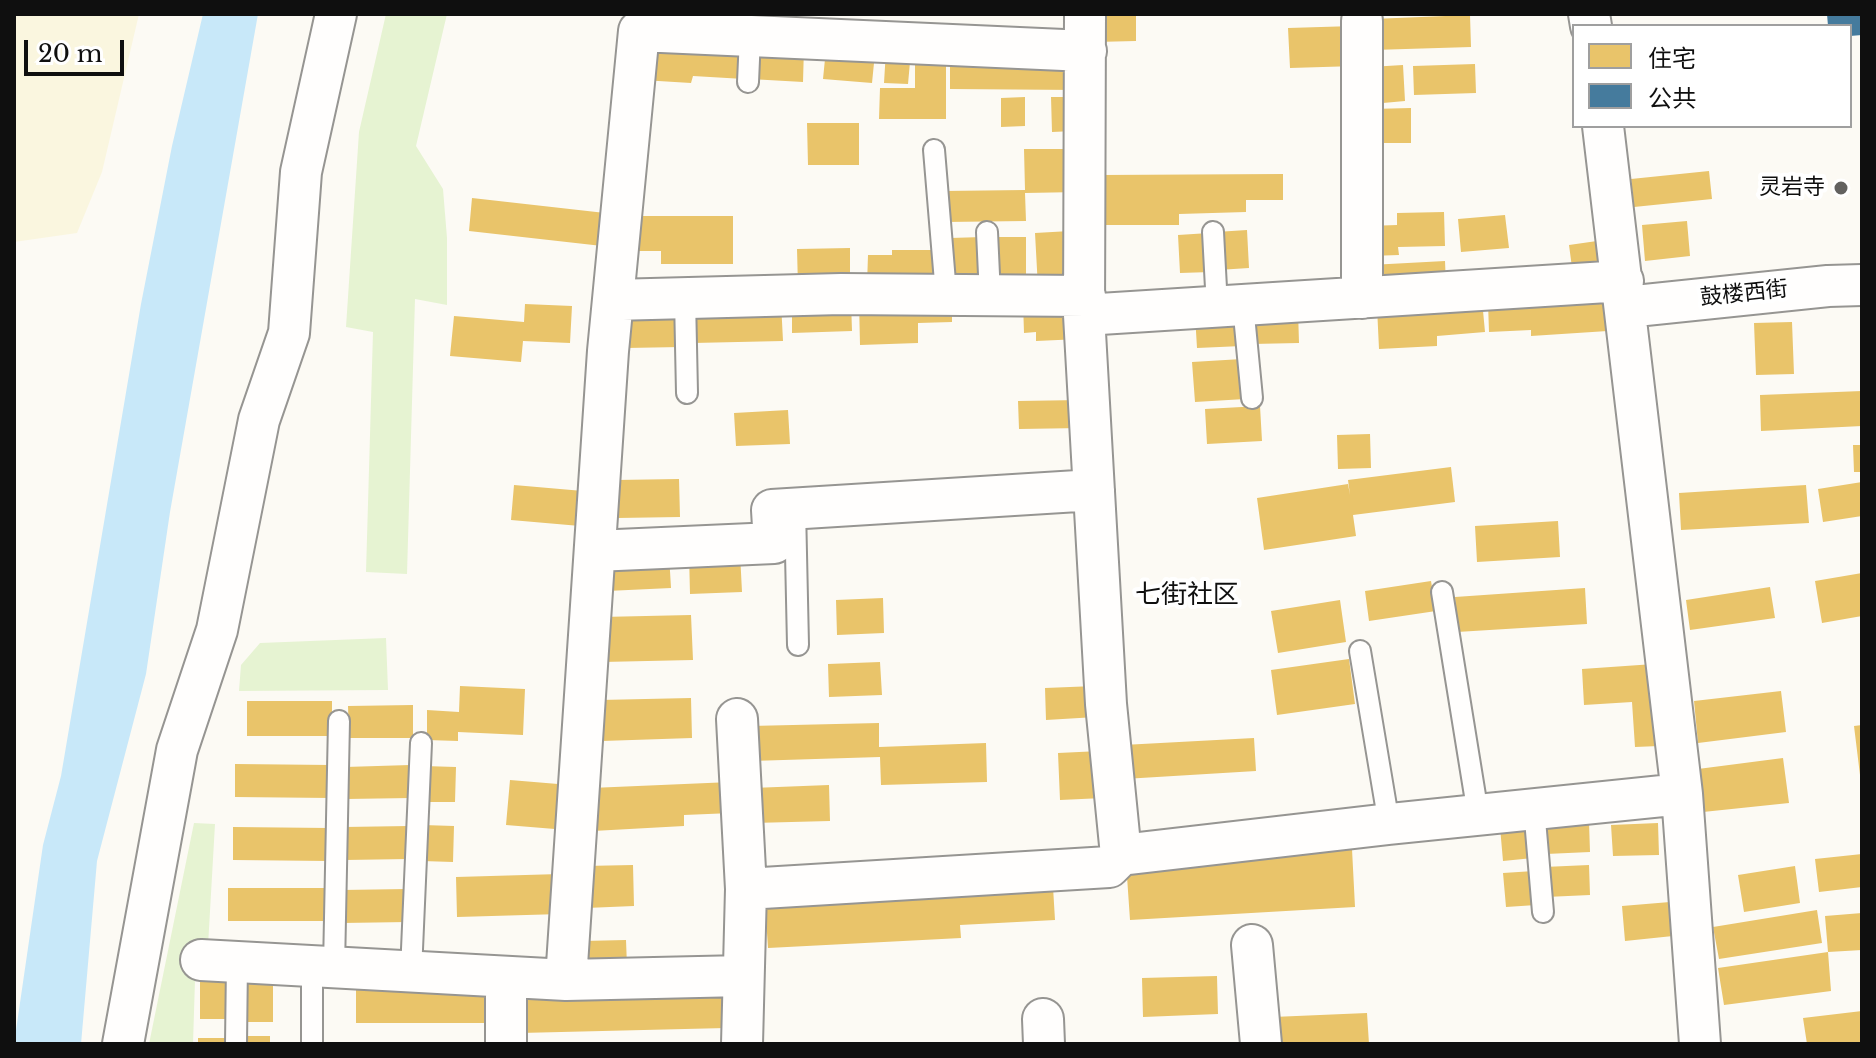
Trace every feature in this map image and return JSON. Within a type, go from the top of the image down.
[{"type":"street","points":[[123,1044],[177,750],[217,630],[259,420],[289,333],[301,172],[336,14]]},
{"type":"street","points":[[1362,21],[1362,298]]},
{"type":"street","points":[[566,980],[613,300],[639,31],[750,37],[1086,33],[1084,306],[1106,704],[1121,855]]},
{"type":"street","points":[[1603,128],[1682,794],[1700,1044]]},
{"type":"street","name":"鼓楼西街","points":[[613,300],[946,294],[1084,306],[1230,306],[1362,298],[1625,294],[1862,285]]},
{"type":"street","points":[[595,551],[774,543],[772,510],[1094,490]]},
{"type":"street","points":[[737,719],[746,889],[742,1044]]},
{"type":"street","points":[[746,889],[1109,867],[1121,855],[1682,794]]},
{"type":"street","points":[[1252,945],[1261,1044]]},
{"type":"street","points":[[219,961],[566,980],[743,976]]},
{"type":"street","points":[[506,977],[506,1044]]},
{"type":"lane","points":[[748,82],[750,37]]},
{"type":"lane","points":[[934,150],[946,294]]},
{"type":"lane","points":[[987,232],[990,296]]},
{"type":"lane","points":[[1213,232],[1252,398]]},
{"type":"lane","points":[[685,298],[687,393]]},
{"type":"lane","points":[[795,508],[798,645]]},
{"type":"lane","points":[[1442,592],[1478,814]]},
{"type":"lane","points":[[1360,651],[1389,824]]},
{"type":"lane","points":[[312,1044],[323,967],[339,721]]},
{"type":"lane","points":[[411,972],[421,743]]},
{"type":"lane","points":[[1534,808],[1543,912]]},
{"type":"lane","points":[[219,961],[236,1044]]},
{"type":"shaded area","points":[[14,14],[139,14],[102,172],[77,233],[14,242]]},
{"type":"green space","points":[[386,14],[447,14],[416,146],[443,189],[447,305],[415,299],[407,574],[366,572],[373,332],[346,327],[359,132]]},
{"type":"green space","points":[[386,638],[388,690],[239,691],[241,665],[260,643]]},
{"type":"green space","points":[[194,823],[215,824],[208,946],[196,948],[193,1044],[149,1044]]},
{"type":"water","points":[[203,14],[258,14],[170,512],[146,674],[97,861],[81,1044],[14,1044],[43,845],[61,776],[141,304],[172,146]]},
{"type":"building: 住宅","points":[[1095,14],[1136,14],[1136,41],[1095,42]]},
{"type":"building: 住宅","points":[[1470,15],[1471,47],[1373,50],[1372,19]]},
{"type":"building: 住宅","points":[[1354,26],[1356,66],[1290,68],[1288,28]]},
{"type":"building: 住宅","points":[[644,37],[745,43],[744,79],[693,76],[691,83],[642,80]]},
{"type":"building: 住宅","points":[[751,45],[804,47],[803,82],[750,79]]},
{"type":"building: 住宅","points":[[826,49],[875,53],[872,83],[823,79]]},
{"type":"building: 住宅","points":[[886,50],[911,51],[908,84],[884,83]]},
{"type":"building: 住宅","points":[[950,57],[1078,58],[1078,90],[950,89]]},
{"type":"building: 住宅","points":[[1475,64],[1476,93],[1414,95],[1413,66]]},
{"type":"building: 住宅","points":[[915,65],[946,65],[946,119],[879,119],[880,88],[915,88]]},
{"type":"building: 住宅","points":[[1403,65],[1405,101],[1372,104],[1370,67]]},
{"type":"building: 住宅","points":[[1025,97],[1025,126],[1001,127],[1001,98]]},
{"type":"building: 住宅","points":[[1051,97],[1073,97],[1074,131],[1052,132]]},
{"type":"building: 住宅","points":[[1411,108],[1411,143],[1372,143],[1371,109]]},
{"type":"building: 住宅","points":[[807,123],[859,123],[859,165],[808,165]]},
{"type":"building: 住宅","points":[[1024,149],[1078,149],[1079,192],[1025,193],[1026,221],[945,222],[944,191],[1025,190]]},
{"type":"building: 住宅","points":[[1709,171],[1712,199],[1634,207],[1631,179]]},
{"type":"building: 住宅","points":[[1283,174],[1283,200],[1246,200],[1246,212],[1179,214],[1179,225],[1100,225],[1100,175]]},
{"type":"building: 住宅","points":[[472,198],[614,214],[611,247],[469,231]]},
{"type":"building: 住宅","points":[[1444,212],[1445,246],[1398,247],[1399,255],[1369,256],[1368,226],[1397,225],[1397,213]]},
{"type":"building: 住宅","points":[[1505,215],[1509,248],[1461,252],[1458,219]]},
{"type":"building: 住宅","points":[[629,216],[733,216],[733,264],[661,264],[661,251],[629,251]]},
{"type":"building: 住宅","points":[[1687,221],[1690,256],[1645,261],[1642,225]]},
{"type":"building: 住宅","points":[[1247,230],[1249,268],[1218,270],[1216,232]]},
{"type":"building: 住宅","points":[[1070,231],[1072,287],[1038,288],[1035,233]]},
{"type":"building: 住宅","points":[[1209,233],[1211,272],[1180,273],[1178,235]]},
{"type":"building: 住宅","points":[[983,237],[983,283],[951,283],[950,238]]},
{"type":"building: 住宅","points":[[994,237],[1026,237],[1026,283],[994,283]]},
{"type":"building: 住宅","points":[[1611,239],[1615,269],[1573,275],[1569,245]]},
{"type":"building: 住宅","points":[[850,248],[850,287],[798,287],[797,249]]},
{"type":"building: 住宅","points":[[892,250],[940,250],[940,286],[867,285],[868,255],[892,255]]},
{"type":"building: 住宅","points":[[1445,261],[1446,285],[1371,289],[1370,265]]},
{"type":"building: 住宅","points":[[1620,289],[1623,330],[1531,336],[1531,330],[1489,332],[1488,303]]},
{"type":"building: 住宅","points":[[952,299],[952,322],[918,323],[918,343],[860,345],[859,301]]},
{"type":"building: 住宅","points":[[1078,300],[1080,339],[1036,341],[1036,332],[1024,333],[1023,302]]},
{"type":"building: 住宅","points":[[1482,300],[1485,332],[1437,336],[1437,346],[1379,349],[1377,307]]},
{"type":"building: 住宅","points":[[851,301],[852,331],[792,333],[792,303]]},
{"type":"building: 住宅","points":[[781,302],[783,341],[693,343],[691,306]]},
{"type":"building: 住宅","points":[[525,304],[572,306],[570,343],[523,341],[521,362],[450,356],[454,316],[524,322]]},
{"type":"building: 住宅","points":[[680,305],[681,347],[626,348],[625,307]]},
{"type":"building: 住宅","points":[[1298,310],[1299,343],[1252,344],[1251,311]]},
{"type":"building: 住宅","points":[[1240,313],[1242,346],[1197,348],[1195,315]]},
{"type":"building: 住宅","points":[[1792,322],[1794,374],[1756,375],[1754,323]]},
{"type":"building: 住宅","points":[[1242,359],[1245,399],[1195,402],[1192,362]]},
{"type":"building: 住宅","points":[[1862,391],[1862,426],[1761,431],[1760,395]]},
{"type":"building: 住宅","points":[[1081,400],[1082,428],[1019,429],[1018,401]]},
{"type":"building: 住宅","points":[[1260,406],[1262,441],[1207,444],[1205,409]]},
{"type":"building: 住宅","points":[[788,410],[790,444],[736,446],[734,413]]},
{"type":"building: 住宅","points":[[1370,434],[1371,468],[1338,469],[1337,435]]},
{"type":"building: 住宅","points":[[1853,445],[1862,445],[1862,472],[1854,472]]},
{"type":"building: 住宅","points":[[1451,467],[1455,502],[1353,515],[1356,536],[1264,550],[1257,498],[1348,484],[1350,495],[1348,480]]},
{"type":"building: 住宅","points":[[679,479],[680,517],[617,518],[616,480]]},
{"type":"building: 住宅","points":[[1862,482],[1862,516],[1823,522],[1818,489]]},
{"type":"building: 住宅","points":[[514,485],[583,491],[580,526],[511,520]]},
{"type":"building: 住宅","points":[[1806,485],[1809,523],[1681,530],[1679,493]]},
{"type":"building: 住宅","points":[[1558,521],[1560,557],[1477,562],[1475,526]]},
{"type":"building: 住宅","points":[[740,553],[742,592],[690,594],[689,554]]},
{"type":"building: 住宅","points":[[669,554],[671,588],[607,591],[606,557]]},
{"type":"building: 住宅","points":[[1862,573],[1862,616],[1822,623],[1815,581]]},
{"type":"building: 住宅","points":[[1431,581],[1436,611],[1369,621],[1365,591]]},
{"type":"building: 住宅","points":[[1770,587],[1775,618],[1690,630],[1686,600]]},
{"type":"building: 住宅","points":[[1585,588],[1587,624],[1457,632],[1455,597]]},
{"type":"building: 住宅","points":[[883,598],[884,633],[837,635],[836,600]]},
{"type":"building: 住宅","points":[[1340,600],[1346,642],[1278,653],[1271,611]]},
{"type":"building: 住宅","points":[[691,615],[693,660],[602,662],[601,617]]},
{"type":"building: 住宅","points":[[1349,659],[1355,704],[1277,715],[1271,670]]},
{"type":"building: 住宅","points":[[880,662],[882,695],[829,697],[828,664]]},
{"type":"building: 住宅","points":[[1654,664],[1659,746],[1635,747],[1632,702],[1584,705],[1582,669]]},
{"type":"building: 住宅","points":[[460,686],[525,689],[523,735],[458,732],[458,741],[427,740],[427,710],[459,712]]},
{"type":"building: 住宅","points":[[1095,686],[1096,717],[1046,720],[1045,688]]},
{"type":"building: 住宅","points":[[1781,691],[1786,732],[1698,743],[1694,701]]},
{"type":"building: 住宅","points":[[691,698],[692,738],[602,741],[600,700]]},
{"type":"building: 住宅","points":[[247,701],[332,701],[332,736],[247,736]]},
{"type":"building: 住宅","points":[[413,705],[413,738],[349,738],[348,706]]},
{"type":"building: 住宅","points":[[879,723],[879,747],[986,743],[987,782],[881,785],[880,757],[751,761],[750,726]]},
{"type":"building: 住宅","points":[[1862,725],[1862,775],[1860,775],[1854,726]]},
{"type":"building: 住宅","points":[[1254,738],[1256,771],[1124,779],[1123,745]]},
{"type":"building: 住宅","points":[[1100,751],[1103,798],[1060,800],[1058,753]]},
{"type":"building: 住宅","points":[[1783,758],[1789,803],[1703,812],[1698,769]]},
{"type":"building: 住宅","points":[[235,764],[331,765],[331,798],[235,797]]},
{"type":"building: 住宅","points":[[410,765],[411,798],[346,799],[345,767]]},
{"type":"building: 住宅","points":[[424,766],[456,767],[455,802],[424,802]]},
{"type":"building: 住宅","points":[[510,780],[570,785],[567,830],[506,825]]},
{"type":"building: 住宅","points":[[731,782],[732,813],[684,815],[684,826],[593,831],[591,788]]},
{"type":"building: 住宅","points":[[829,785],[830,821],[753,823],[752,788]]},
{"type":"building: 住宅","points":[[1589,822],[1590,852],[1546,854],[1544,824]]},
{"type":"building: 住宅","points":[[1658,823],[1659,855],[1613,856],[1611,825]]},
{"type":"building: 住宅","points":[[423,825],[454,826],[453,862],[422,861]]},
{"type":"building: 住宅","points":[[1531,825],[1533,858],[1503,861],[1500,827]]},
{"type":"building: 住宅","points":[[409,826],[409,859],[345,860],[344,827]]},
{"type":"building: 住宅","points":[[233,827],[329,828],[329,861],[233,860]]},
{"type":"building: 住宅","points":[[1352,849],[1355,907],[1130,920],[1126,862]]},
{"type":"building: 住宅","points":[[1862,854],[1862,887],[1819,892],[1815,859]]},
{"type":"building: 住宅","points":[[633,865],[634,906],[586,908],[584,866]]},
{"type":"building: 住宅","points":[[1589,865],[1590,895],[1546,897],[1544,867]]},
{"type":"building: 住宅","points":[[1795,866],[1800,903],[1744,912],[1738,875]]},
{"type":"building: 住宅","points":[[1534,871],[1536,905],[1506,907],[1503,873]]},
{"type":"building: 住宅","points":[[560,874],[561,914],[457,917],[456,877]]},
{"type":"building: 住宅","points":[[1053,887],[1055,920],[960,925],[961,938],[768,948],[765,903]]},
{"type":"building: 住宅","points":[[228,888],[324,888],[324,921],[228,921]]},
{"type":"building: 住宅","points":[[407,889],[408,922],[342,923],[342,890]]},
{"type":"building: 住宅","points":[[1670,902],[1673,936],[1625,941],[1622,906]]},
{"type":"building: 住宅","points":[[1817,910],[1822,943],[1719,959],[1713,927]]},
{"type":"building: 住宅","points":[[1862,913],[1862,950],[1828,952],[1825,916]]},
{"type":"building: 住宅","points":[[626,940],[627,966],[584,967],[583,941]]},
{"type":"building: 住宅","points":[[1828,952],[1831,991],[1724,1005],[1718,968]]},
{"type":"building: 住宅","points":[[200,970],[228,971],[228,1019],[200,1019]]},
{"type":"building: 住宅","points":[[245,973],[273,973],[273,1022],[245,1022]]},
{"type":"building: 住宅","points":[[1217,976],[1218,1014],[1143,1017],[1142,978]]},
{"type":"building: 住宅","points":[[356,980],[500,980],[501,1023],[356,1023]]},
{"type":"building: 住宅","points":[[725,984],[726,1028],[520,1033],[520,988]]},
{"type":"building: 住宅","points":[[1862,1011],[1862,1043],[1807,1044],[1803,1018]]},
{"type":"building: 住宅","points":[[1367,1013],[1369,1044],[1274,1044],[1273,1017]]},
{"type":"building: 住宅","points":[[241,1036],[270,1036],[270,1044],[241,1044]]},
{"type":"building: 住宅","points":[[198,1038],[227,1038],[227,1044],[198,1044]]},
{"type":"building: 公共","points":[[1827,14],[1862,14],[1862,35],[1852,36],[1852,24],[1828,24]]},
{"type":"place","name":"灵岩寺","points":[[1841,188]]},
{"type":"district","name":"七街社区","points":[[1187,596]]}]
